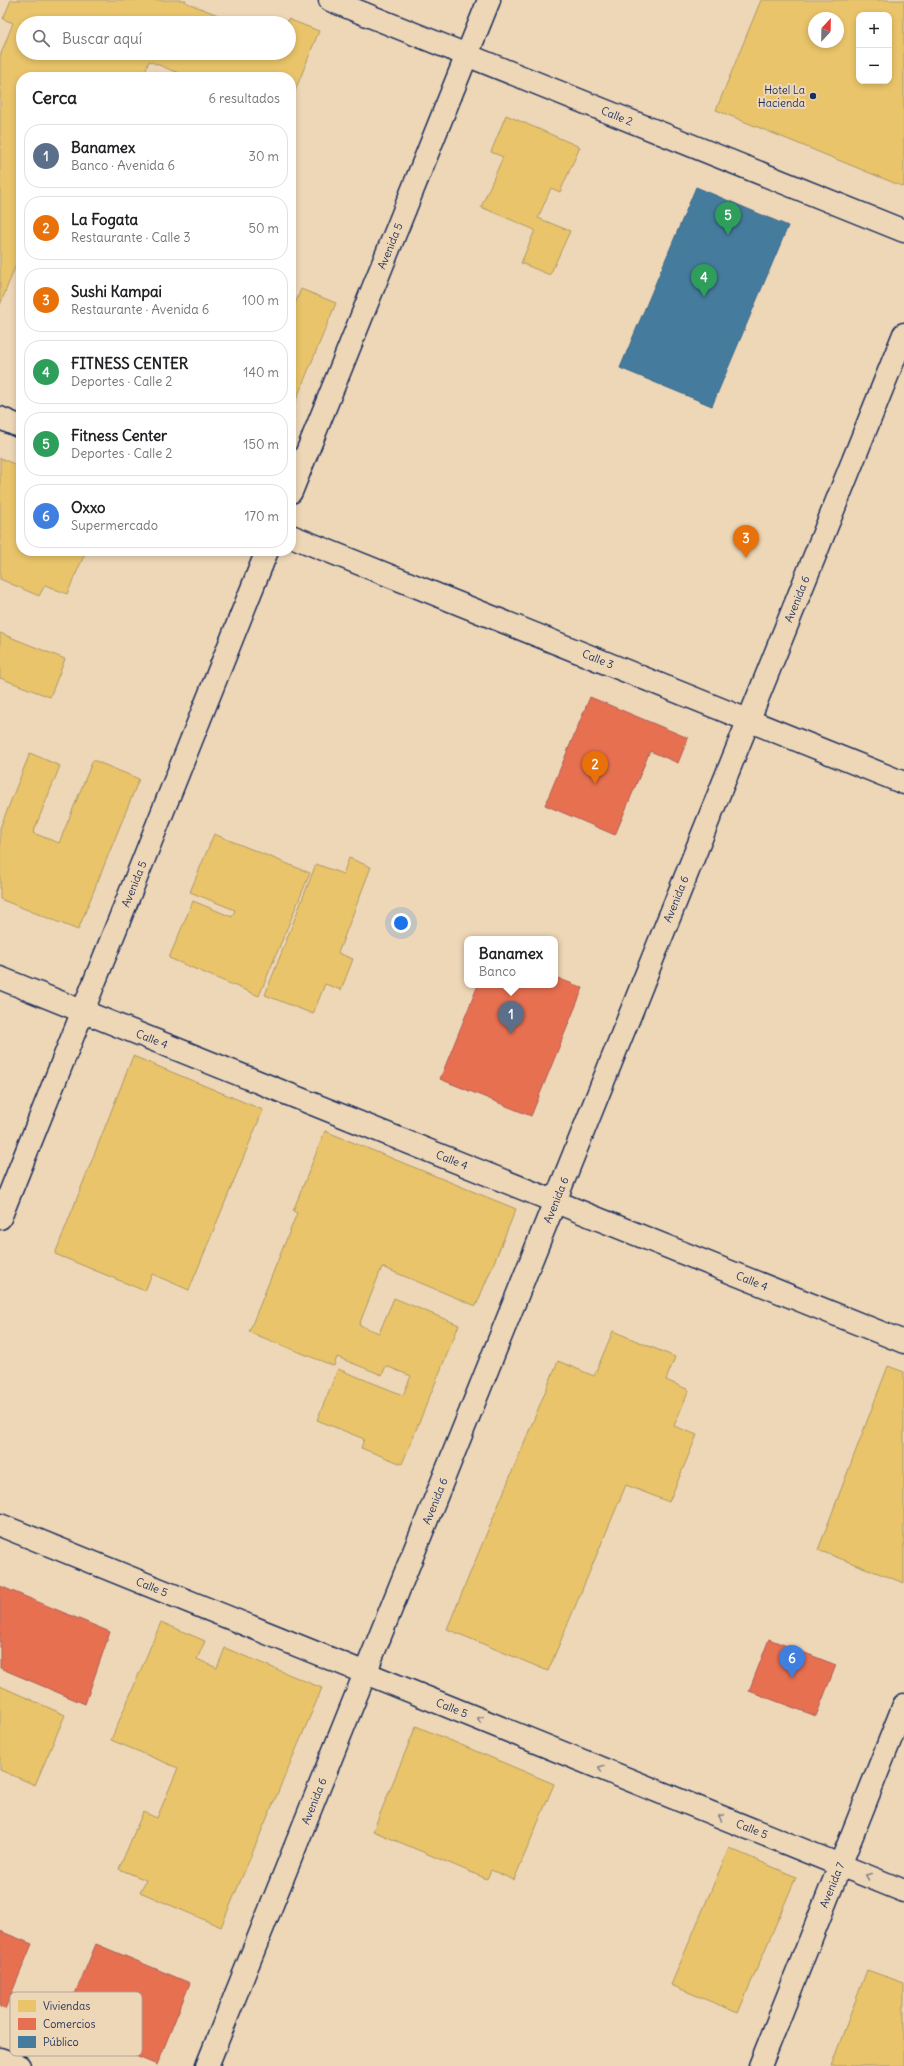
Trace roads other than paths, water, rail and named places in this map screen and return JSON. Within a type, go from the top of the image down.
[{"type":"street","name":"Calle 2","points":[[330,0],[904,231]]},
{"type":"street","name":"Avenida 5","points":[[296,480],[489,0]]},
{"type":"street","name":"Avenida 6","points":[[207,2066],[904,334]]},
{"type":"street","points":[[0,418],[16,425]]},
{"type":"street","name":"Calle 3","points":[[296,538],[904,783]]},
{"type":"street","name":"Avenida 5","points":[[0,1218],[265,556]]},
{"type":"street","name":"Calle 4","points":[[0,978],[904,1342]]},
{"type":"street","name":"Calle 5","points":[[0,1525],[904,1891]]},
{"type":"street","name":"Avenida 7","points":[[760,2066],[904,1705]]},
{"type":"street","points":[[0,2058],[18,2066]]},
{"type":"place","name":"Hotel La Hacienda","points":[[813,96]]},
{"type":"place","name":"Fitness Center","points":[[728,235]]},
{"type":"place","name":"FITNESS CENTER","points":[[704,297]]},
{"type":"place","name":"Sushi Kampai","points":[[746,558]]},
{"type":"place","name":"La Fogata","points":[[595,784]]},
{"type":"place","name":"Banamex","points":[[511,1034]]},
{"type":"place","name":"Oxxo","points":[[792,1678]]}]
